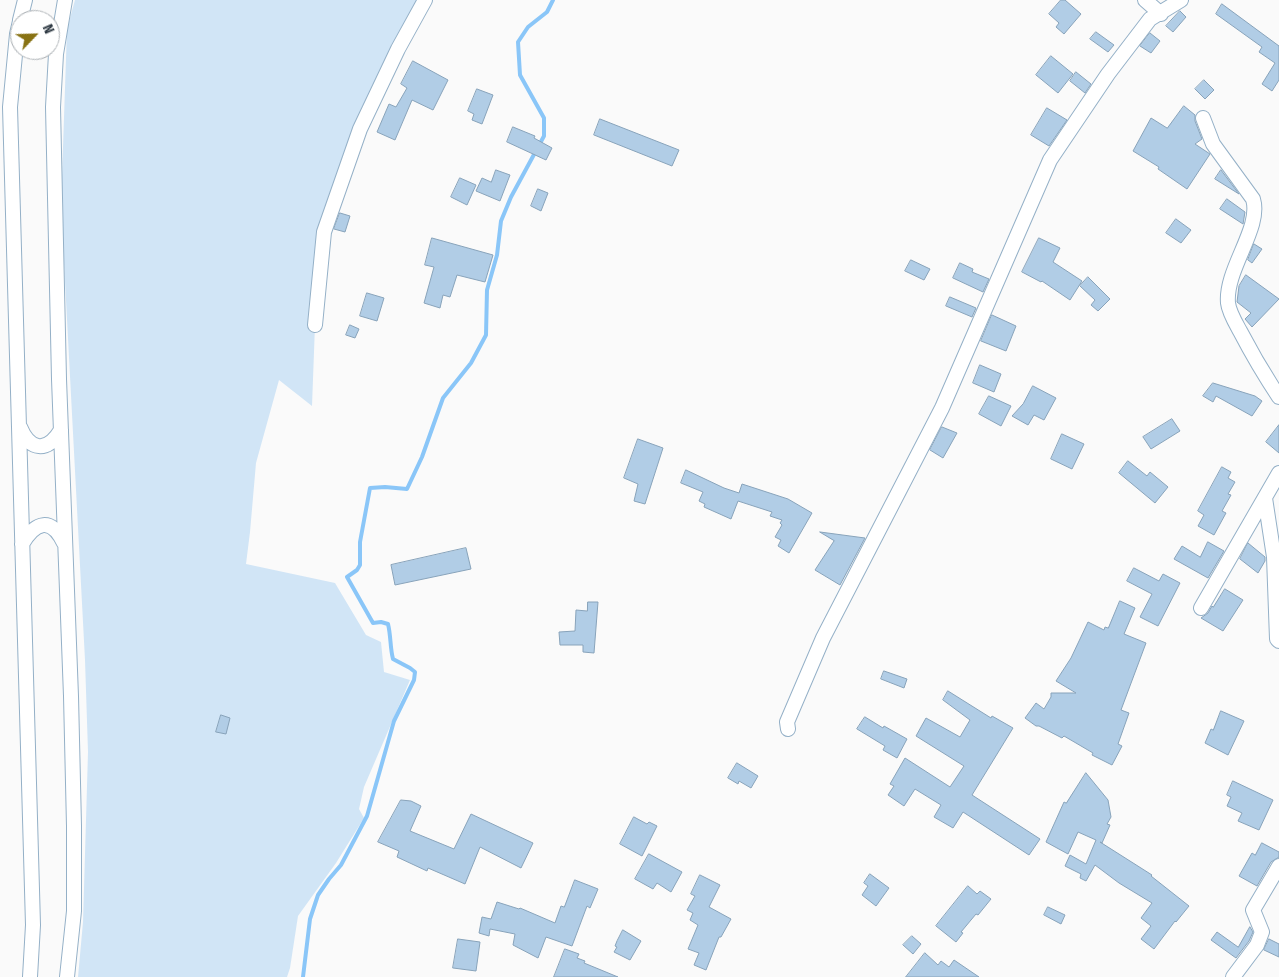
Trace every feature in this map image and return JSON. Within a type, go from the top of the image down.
[{"type":"street","points":[[65,0],[56,54],[53,107],[61,430],[71,696],[74,911],[67,977]]},
{"type":"street","points":[[315,325],[324,232],[360,130],[398,49],[425,0]]},
{"type":"street","points":[[1144,0],[1161,14]]},
{"type":"street","points":[[788,729],[787,722],[823,638],[942,408],[1050,160],[1108,74],[1150,19],[1181,0]]},
{"type":"street","points":[[15,60],[10,107],[33,925],[30,977]]},
{"type":"street","points":[[1203,118],[1213,144],[1253,199],[1255,205],[1251,227],[1236,261],[1229,286],[1228,303],[1233,318],[1259,367],[1279,397]]},
{"type":"street","points":[[19,424],[28,442],[36,446],[46,446],[55,440],[61,430]]},
{"type":"street","points":[[1201,608],[1279,473]]},
{"type":"street","points":[[1265,498],[1274,557],[1278,639]]},
{"type":"street","points":[[22,544],[29,532],[36,527],[44,525],[52,526],[59,532],[65,543]]},
{"type":"street","points":[[1232,977],[1257,945],[1262,932],[1253,910],[1279,866]]},
{"type":"shaded area","points":[[75,0],[425,0],[398,49],[324,232],[315,325],[312,406],[279,380],[256,463],[246,564],[335,583],[366,635],[381,642],[384,672],[410,680],[364,787],[359,809],[364,818],[336,863],[298,916],[287,977],[78,977],[83,922],[88,752],[85,660],[61,206],[67,29]]},
{"type":"building","points":[[1061,0],[1065,0],[1081,14],[1064,34],[1056,27],[1059,23],[1049,14]]},
{"type":"building","points":[[1222,4],[1279,46],[1279,80],[1272,91],[1262,84],[1275,63],[1259,52],[1262,47],[1216,14]]},
{"type":"building","points":[[1180,11],[1186,17],[1173,32],[1166,26]]},
{"type":"building","points":[[1096,32],[1114,45],[1108,52],[1090,39]]},
{"type":"building","points":[[1150,33],[1160,41],[1151,53],[1140,46]]},
{"type":"building","points":[[1051,56],[1073,74],[1058,93],[1036,75]]},
{"type":"building","points":[[413,61],[448,80],[433,110],[412,100],[395,140],[377,132],[389,104],[396,107],[407,88],[401,84]]},
{"type":"building","points":[[1076,72],[1091,84],[1085,93],[1070,81]]},
{"type":"building","points":[[1204,80],[1214,90],[1205,99],[1195,89]]},
{"type":"building","points":[[477,89],[493,95],[482,124],[472,120],[474,114],[468,111]]},
{"type":"building","points":[[1184,106],[1195,115],[1195,121],[1202,139],[1195,144],[1210,154],[1187,189],[1158,169],[1159,167],[1133,151],[1151,118],[1167,128]]},
{"type":"building","points":[[1047,108],[1067,120],[1049,146],[1031,135]]},
{"type":"building","points":[[600,119],[679,150],[672,166],[594,135]]},
{"type":"building","points":[[513,127],[535,136],[534,138],[552,148],[546,160],[507,142]]},
{"type":"building","points":[[496,170],[510,175],[500,201],[476,191],[482,178],[491,182]]},
{"type":"building","points":[[1221,170],[1239,194],[1215,179]]},
{"type":"building","points":[[460,178],[476,185],[467,205],[451,197]]},
{"type":"building","points":[[538,189],[548,193],[541,211],[531,206]]},
{"type":"building","points":[[1227,199],[1245,212],[1243,224],[1220,209]]},
{"type":"building","points":[[340,213],[350,216],[345,232],[334,229]]},
{"type":"building","points":[[1176,219],[1191,230],[1181,243],[1166,233]]},
{"type":"building","points":[[432,238],[493,255],[485,282],[457,275],[450,297],[443,295],[440,308],[424,303],[434,267],[425,265]]},
{"type":"building","points":[[1039,238],[1060,248],[1053,262],[1082,281],[1070,300],[1042,281],[1022,272]]},
{"type":"building","points":[[1254,244],[1262,249],[1252,263],[1248,260]]},
{"type":"building","points":[[911,260],[930,269],[924,280],[905,271]]},
{"type":"building","points":[[960,263],[973,269],[972,272],[989,279],[983,292],[953,278]]},
{"type":"building","points":[[1246,275],[1279,299],[1252,327],[1245,319],[1251,313],[1237,302],[1239,286]]},
{"type":"building","points":[[1088,277],[1110,299],[1098,311],[1091,305],[1095,300],[1080,286]]},
{"type":"building","points":[[367,293],[384,298],[377,321],[360,316]]},
{"type":"building","points":[[950,297],[976,308],[972,317],[946,306]]},
{"type":"building","points":[[992,315],[1016,326],[1006,351],[981,341]]},
{"type":"building","points":[[350,325],[359,329],[355,338],[346,335]]},
{"type":"building","points":[[980,365],[1001,374],[994,392],[973,383]]},
{"type":"building","points":[[1213,383],[1255,396],[1262,401],[1252,416],[1216,396],[1213,402],[1203,396]]},
{"type":"building","points":[[1033,386],[1056,398],[1044,420],[1034,415],[1028,425],[1012,416],[1023,404]]},
{"type":"building","points":[[989,396],[1011,406],[1001,426],[979,414]]},
{"type":"building","points":[[1172,419],[1180,431],[1151,449],[1143,437]]},
{"type":"building","points":[[1279,425],[1279,453],[1266,442]]},
{"type":"building","points":[[942,427],[957,433],[943,458],[930,450]]},
{"type":"building","points":[[1062,434],[1084,444],[1072,469],[1051,459]]},
{"type":"building","points":[[638,439],[663,448],[645,504],[634,501],[638,484],[624,478]]},
{"type":"building","points":[[1128,461],[1147,476],[1150,472],[1168,487],[1155,503],[1119,473]]},
{"type":"building","points":[[1222,467],[1231,472],[1228,478],[1235,482],[1228,494],[1231,495],[1222,511],[1226,513],[1214,535],[1198,526],[1204,515],[1198,511]]},
{"type":"building","points":[[686,470],[739,493],[742,484],[788,499],[812,513],[789,553],[778,546],[781,540],[775,537],[782,525],[780,523],[782,520],[770,516],[772,512],[738,501],[731,519],[704,507],[705,504],[699,501],[703,492],[681,483]]},
{"type":"building","points":[[820,532],[865,538],[840,585],[815,570],[834,541]]},
{"type":"building","points":[[1208,542],[1224,551],[1208,578],[1174,559],[1182,546],[1200,557]]},
{"type":"building","points":[[1248,543],[1265,557],[1265,561],[1258,573],[1240,559]]},
{"type":"building","points":[[466,548],[471,569],[395,585],[391,565]]},
{"type":"building","points":[[1134,568],[1159,581],[1163,574],[1180,583],[1158,626],[1140,617],[1152,594],[1127,581]]},
{"type":"building","points":[[1225,589],[1243,600],[1223,631],[1201,618],[1213,607]]},
{"type":"building","points":[[1120,601],[1135,608],[1124,634],[1146,643],[1121,710],[1129,713],[1118,744],[1122,746],[1112,765],[1092,755],[1093,753],[1064,736],[1062,738],[1036,726],[1025,718],[1036,703],[1044,709],[1051,697],[1051,693],[1076,693],[1056,681],[1071,658],[1088,622],[1104,630],[1105,627],[1108,628]]},
{"type":"building","points":[[588,602],[598,602],[594,653],[583,652],[583,645],[560,645],[559,632],[575,631],[576,610],[587,611]]},
{"type":"building","points":[[884,671],[907,679],[904,688],[881,679]]},
{"type":"building","points":[[948,691],[991,718],[992,716],[1013,728],[972,795],[1040,839],[1029,855],[963,812],[953,828],[934,817],[941,805],[915,789],[904,806],[888,795],[894,786],[890,784],[905,758],[950,787],[964,766],[916,736],[926,718],[960,737],[970,720],[943,700]]},
{"type":"building","points":[[1221,711],[1244,721],[1228,755],[1205,743]]},
{"type":"building","points":[[221,715],[230,718],[226,734],[216,732]]},
{"type":"building","points":[[865,717],[907,739],[897,758],[883,750],[885,746],[857,729]]},
{"type":"building","points":[[737,763],[758,776],[751,788],[739,781],[738,784],[728,778]]},
{"type":"building","points":[[1086,773],[1108,800],[1111,817],[1107,824],[1110,825],[1102,843],[1100,842],[1152,875],[1189,906],[1154,949],[1141,939],[1151,926],[1141,918],[1152,903],[1119,883],[1095,865],[1086,881],[1080,878],[1081,874],[1065,866],[1070,855],[1086,864],[1096,840],[1078,832],[1068,854],[1046,842],[1064,802],[1066,803]]},
{"type":"building","points":[[1233,781],[1273,800],[1259,830],[1238,821],[1242,813],[1227,806],[1231,797],[1227,795]]},
{"type":"building","points":[[401,800],[411,801],[421,806],[410,831],[454,849],[471,814],[533,843],[521,868],[480,847],[465,884],[428,868],[427,871],[397,857],[399,851],[378,842]]},
{"type":"building","points":[[634,817],[647,824],[649,822],[657,826],[642,856],[620,844]]},
{"type":"building","points":[[1262,843],[1279,852],[1279,857],[1271,862],[1257,886],[1239,876],[1252,853],[1255,855]]},
{"type":"building","points":[[649,854],[682,872],[671,892],[657,883],[653,889],[635,879]]},
{"type":"building","points":[[870,874],[889,888],[876,906],[862,895],[868,886],[864,883]]},
{"type":"building","points":[[700,875],[720,885],[709,907],[731,919],[721,937],[719,937],[706,970],[694,965],[699,953],[688,949],[698,925],[690,920],[693,913],[687,910],[695,896],[691,894]]},
{"type":"building","points":[[575,880],[598,889],[590,908],[587,906],[572,946],[546,937],[538,958],[513,945],[515,934],[490,929],[489,936],[479,933],[482,917],[491,919],[497,902],[520,908],[555,923],[561,906],[564,907]]},
{"type":"building","points":[[968,886],[977,894],[980,891],[991,899],[961,932],[963,933],[956,942],[936,926]]},
{"type":"building","points":[[1048,907],[1065,915],[1061,924],[1044,915]]},
{"type":"building","points":[[1250,927],[1253,932],[1249,941],[1236,958],[1211,940],[1217,932],[1238,947]]},
{"type":"building","points":[[623,930],[641,941],[630,960],[614,952]]},
{"type":"building","points":[[912,936],[921,944],[913,954],[903,945]]},
{"type":"building","points":[[458,939],[480,942],[476,971],[453,968]]},
{"type":"building","points":[[1269,939],[1279,944],[1279,957],[1264,950]]},
{"type":"building","points":[[565,949],[579,954],[577,958],[585,961],[584,963],[618,977],[554,977]]},
{"type":"building","points":[[925,953],[938,965],[941,961],[949,967],[954,960],[979,977],[906,977]]},
{"type":"waterway","points":[[303,977],[310,919],[318,895],[341,865],[367,816],[394,721],[414,680],[415,672],[393,659],[388,624],[381,622],[373,623],[347,577],[357,570],[360,565],[360,542],[370,488],[407,489],[422,457],[443,398],[471,363],[486,335],[487,290],[497,255],[501,221],[511,197],[544,136],[544,118],[520,75],[518,42],[528,27],[547,12],[553,0]]}]
